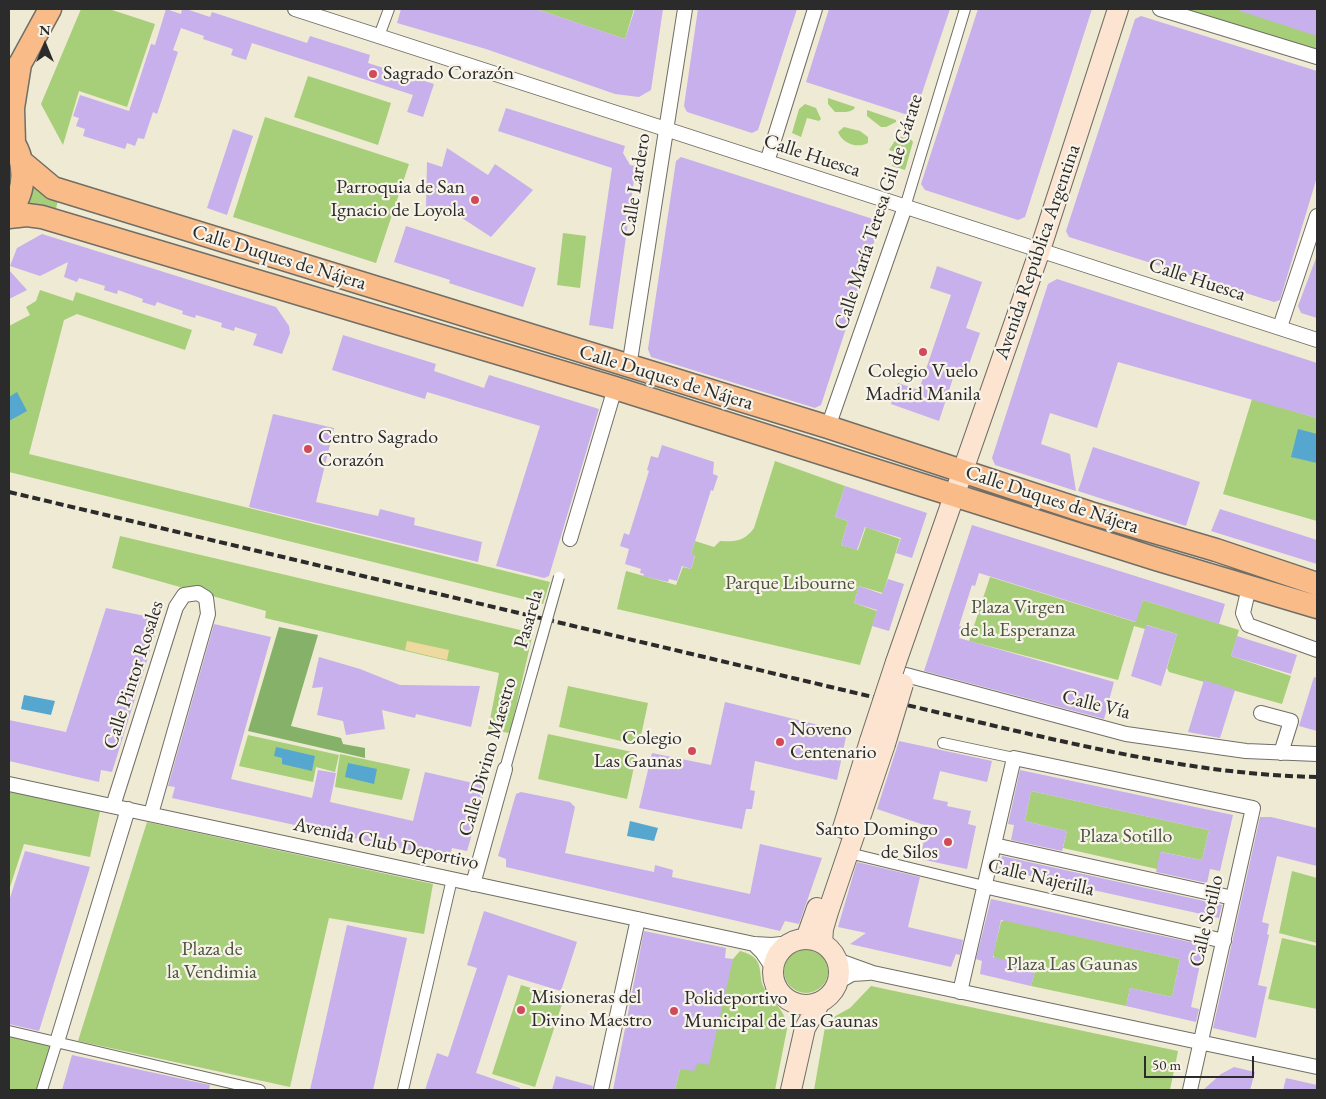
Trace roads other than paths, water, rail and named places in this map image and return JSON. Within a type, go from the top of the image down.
[{"type":"main road","points":[[9,212],[18,198],[21,187],[15,147],[14,70],[50,9]]},
{"type":"main road","name":"Avenida República Argentina","points":[[806,942],[902,674],[961,471],[1040,250],[1118,9]]},
{"type":"main road","name":"Calle Duques de Nájera","points":[[15,147],[53,188],[828,428],[1090,513],[1216,550],[1317,584]]},
{"type":"main road","name":"Calle Duques de Nájera","points":[[9,216],[42,216],[615,388],[1317,607]]},
{"type":"main road","name":"Avenida República Argentina","points":[[806,942],[823,929],[848,853],[878,742]]},
{"type":"main road","points":[[791,1090],[804,1028],[820,1002],[833,992],[838,982],[839,971],[837,960],[831,951],[806,942],[782,949],[776,958],[773,968],[773,979],[777,989],[784,998],[794,1003],[804,1006],[820,1002]]},
{"type":"main road","points":[[794,1003],[800,1016],[802,1038]]},
{"type":"street","name":"Calle Huesca","points":[[295,9],[1317,340]]},
{"type":"street","points":[[380,36],[389,9]]},
{"type":"street","name":"Calle Lardero","points":[[629,367],[685,9]]},
{"type":"street","points":[[767,162],[815,9]]},
{"type":"street","name":"Calle María Teresa Gil de Gárate","points":[[828,428],[905,207],[965,9]]},
{"type":"street","points":[[1160,9],[1317,57]]},
{"type":"street","points":[[1280,327],[1317,216]]},
{"type":"street","points":[[570,539],[615,388]]},
{"type":"street","name":"Pasarela","points":[[533,670],[559,577]]},
{"type":"street","points":[[1249,586],[1243,613],[1248,625],[1317,650]]},
{"type":"street","name":"Calle Pintor Rosales","points":[[113,806],[176,607],[184,595],[198,593],[206,598],[208,614],[151,814]]},
{"type":"street","name":"Calle Divino Maestro","points":[[473,884],[533,670]]},
{"type":"street","name":"Calle Vía","points":[[902,674],[1126,734],[1246,751],[1317,754]]},
{"type":"street","points":[[1261,713],[1291,721],[1280,753]]},
{"type":"street","points":[[943,743],[1014,758],[960,992]]},
{"type":"street","name":"Calle Sotillo","points":[[1014,758],[1253,808],[1190,1090]]},
{"type":"street","name":"Avenida Club Deportivo","points":[[9,784],[754,944],[772,946],[806,942]]},
{"type":"street","points":[[42,1090],[128,810]]},
{"type":"street","points":[[994,845],[1233,898]]},
{"type":"street","name":"Calle Najerilla","points":[[848,853],[1224,941]]},
{"type":"street","points":[[403,1090],[452,879]]},
{"type":"street","points":[[601,1090],[638,919]]},
{"type":"street","points":[[754,944],[773,968]]},
{"type":"street","points":[[837,960],[873,973],[1317,1067]]},
{"type":"street","points":[[838,982],[852,974],[873,973]]},
{"type":"street","points":[[9,1031],[260,1090]]},
{"type":"water","points":[[17,392],[27,411],[9,421],[9,397]]},
{"type":"water","points":[[1298,429],[1317,434],[1317,463],[1291,457]]},
{"type":"water","points":[[24,695],[55,701],[51,715],[21,709]]},
{"type":"water","points":[[276,747],[315,756],[312,771],[282,764],[282,758],[274,756]]},
{"type":"water","points":[[348,763],[377,769],[374,784],[345,777]]},
{"type":"water","points":[[630,821],[658,828],[654,841],[627,836]]},
{"type":"railway","points":[[9,492],[1050,739],[1201,767],[1240,772],[1317,777]]},
{"type":"place","name":"Sagrado Corazón","points":[[373,74]]},
{"type":"place","name":"Parroquia de San Ignacio de Loyola","points":[[475,200]]},
{"type":"place","name":"Colegio Vuelo Madrid Manila","points":[[923,352]]},
{"type":"place","name":"Centro Sagrado Corazón","points":[[308,449]]},
{"type":"place","name":"Noveno Centenario","points":[[780,742]]},
{"type":"place","name":"Colegio Las Gaunas","points":[[692,751]]},
{"type":"place","name":"Santo Domingo de Silos","points":[[948,842]]},
{"type":"place","name":"Misioneras del Divino Maestro","points":[[521,1010]]},
{"type":"place","name":"Polideportivo Municipal de Las Gaunas","points":[[674,1011]]},
{"type":"park label","name":"Parque Libourne","points":[[790,584]]},
{"type":"park label","name":"Plaza Virgen de la Esperanza","points":[[1018,620]]},
{"type":"park label","name":"Plaza Sotillo","points":[[1126,837]]},
{"type":"park label","name":"Plaza de la Vendimia","points":[[212,962]]},
{"type":"park label","name":"Plaza Las Gaunas","points":[[1072,965]]}]
